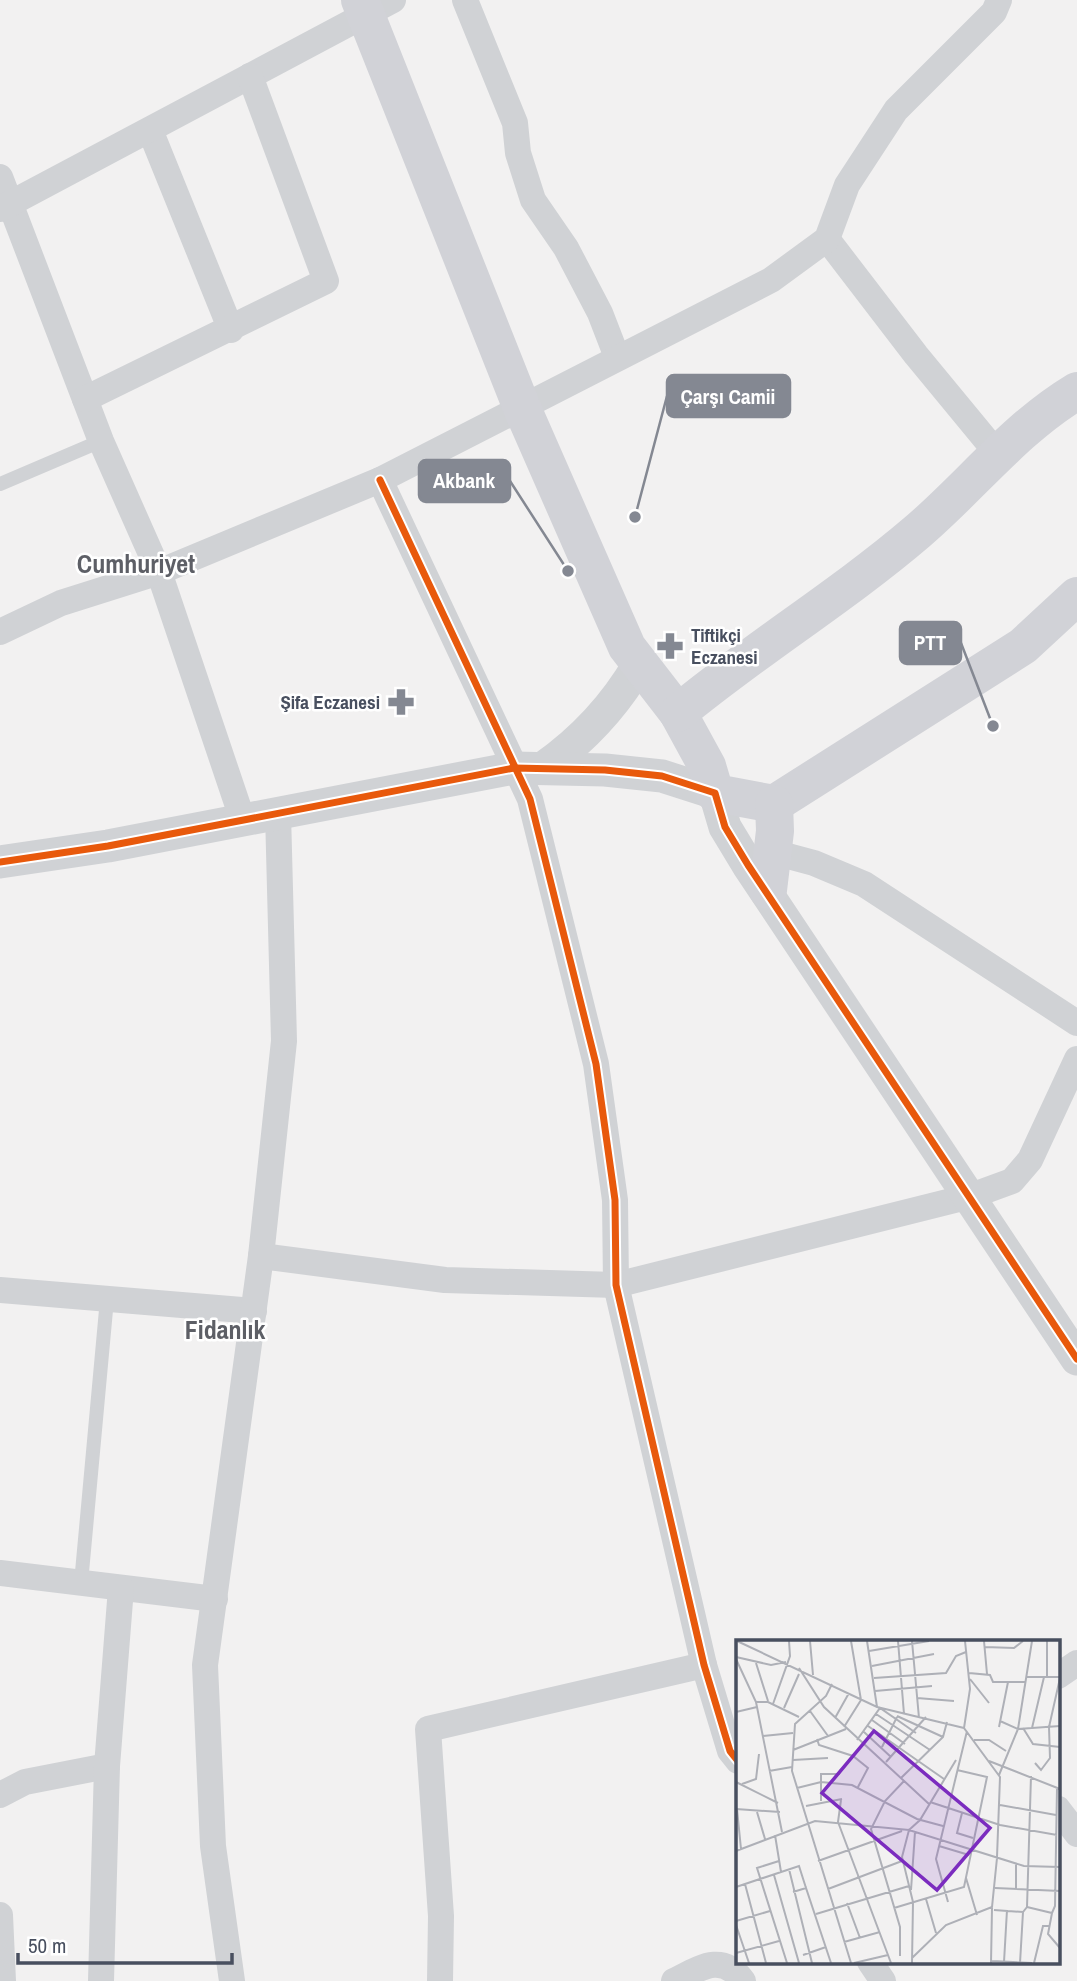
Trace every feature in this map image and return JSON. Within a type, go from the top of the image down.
[{"type":"main road","points":[[373,5],[522,408],[627,647],[678,713],[707,766],[715,793],[774,804],[1023,646],[1076,598]]},
{"type":"main road","points":[[678,713],[734,666],[917,532],[1023,427],[1077,391]]},
{"type":"main road","points":[[768,890],[773,852],[774,804]]},
{"type":"street","points":[[465,0],[515,123],[518,153],[533,200],[566,248],[600,313],[617,357]]},
{"type":"street","points":[[0,632],[61,603],[159,572],[380,480],[771,280],[827,239],[848,185],[896,110],[994,12],[999,0]]},
{"type":"street","points":[[6,206],[250,76],[373,5]]},
{"type":"street","points":[[85,399],[231,330],[326,281],[250,76]]},
{"type":"street","points":[[150,130],[231,330]]},
{"type":"street","points":[[0,177],[6,206],[159,572],[242,818]]},
{"type":"street","points":[[827,239],[916,355],[996,452]]},
{"type":"street","points":[[380,480],[528,768],[530,799],[596,1064],[615,1200],[616,1286],[704,1665],[730,1751],[736,1760]]},
{"type":"street","points":[[528,768],[590,730],[625,688],[639,664]]},
{"type":"street","points":[[0,862],[108,846],[242,818],[528,768],[662,776],[715,793],[725,827],[1077,1359]]},
{"type":"street","points":[[232,1981],[213,1846],[205,1665],[261,1256],[284,1041],[278,813]]},
{"type":"street","points":[[773,852],[814,863],[864,884],[1077,1023]]},
{"type":"street","points":[[261,1256],[445,1280],[616,1286],[971,1196],[1012,1181],[1030,1160],[1077,1059]]},
{"type":"street","points":[[0,1290],[254,1311]]},
{"type":"street","points":[[0,1573],[215,1599]]},
{"type":"street","points":[[102,1981],[107,1766],[121,1588]]},
{"type":"street","points":[[1060,1675],[1077,1663]]},
{"type":"street","points":[[440,1981],[441,1916],[428,1729],[704,1665]]},
{"type":"street","points":[[0,1795],[25,1782],[107,1766]]},
{"type":"street","points":[[1060,1812],[1077,1834]]},
{"type":"street","points":[[0,1915],[3,1981]]},
{"type":"street","points":[[674,1981],[709,1964],[720,1963],[729,1967],[743,1981]]},
{"type":"street","points":[[871,1964],[883,1981]]},
{"type":"lane","points":[[0,484],[102,441]]},
{"type":"lane","points":[[81,1583],[107,1299]]},
{"type":"cycle path","points":[[380,480],[530,799],[596,1064],[615,1200],[616,1285],[704,1665],[730,1751],[736,1758]]},
{"type":"cycle path","points":[[0,862],[108,846],[514,768],[605,770],[662,776],[715,793],[725,827],[748,865],[1077,1359]]},
{"type":"place","name":"Çarşı Camii","points":[[635,517]]},
{"type":"place","name":"Akbank","points":[[568,571]]},
{"type":"place","name":"Tiftikçi Eczanesi","points":[[670,646]]},
{"type":"place","name":"Şifa Eczanesi","points":[[401,702]]},
{"type":"place","name":"PTT","points":[[993,726]]},
{"type":"district","name":"Cumhuriyet","points":[[136,563]]},
{"type":"district","name":"Fidanlık","points":[[225,1329]]}]
